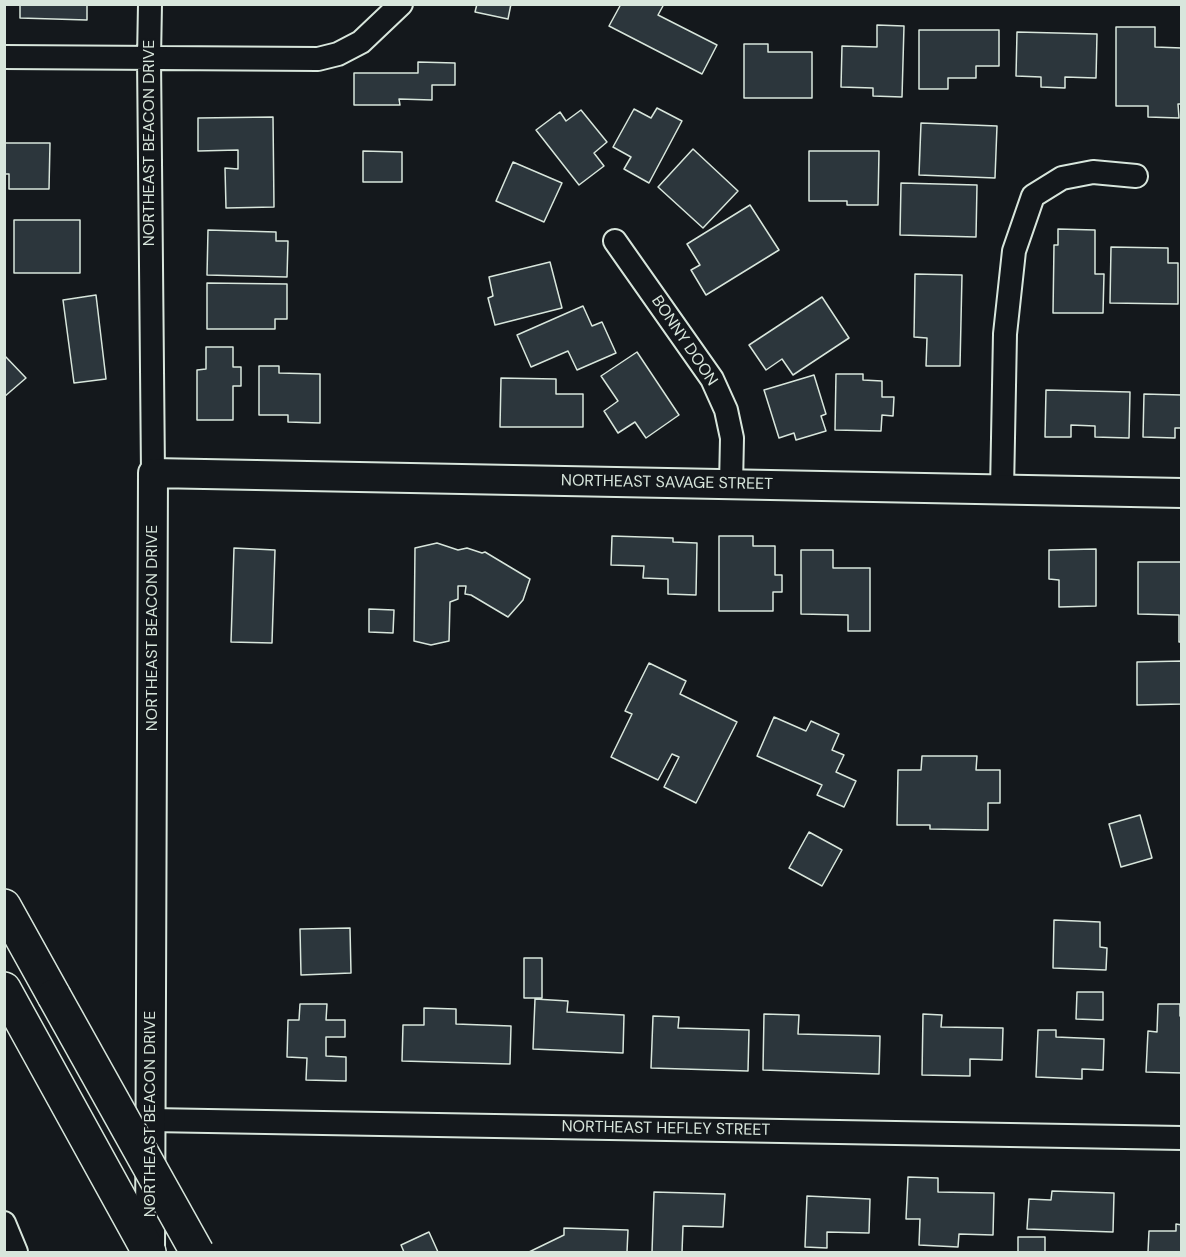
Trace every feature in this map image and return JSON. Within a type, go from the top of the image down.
[{"type":"highway","points":[[4,906],[197,1252]]},
{"type":"highway","points":[[4,989],[149,1252]]},
{"type":"street","name":"NORTHEAST BEACON DRIVE","points":[[149,1252],[153,473],[150,4]]},
{"type":"street","points":[[4,57],[318,59],[338,54],[361,42],[401,4]]},
{"type":"street","points":[[1002,489],[1005,334],[1014,251],[1033,196],[1062,178],[1093,172],[1136,176]]},
{"type":"street","name":"BONNY DOON","points":[[615,241],[712,379],[726,411],[732,438],[731,485]]},
{"type":"street","name":"NORTHEAST SAVAGE STREET","points":[[153,473],[1182,493]]},
{"type":"street","name":"NORTHEAST HEFLEY STREET","points":[[151,1120],[1182,1138]]},
{"type":"street","points":[[4,1223],[16,1252]]},
{"type":"building","points":[[20,4],[87,4],[87,20],[20,18]]},
{"type":"building","points":[[477,4],[511,4],[508,19],[475,12]]},
{"type":"building","points":[[621,4],[664,4],[658,15],[717,45],[702,74],[609,26]]},
{"type":"building","points":[[877,25],[904,26],[902,97],[873,96],[873,88],[841,87],[842,46],[877,47]]},
{"type":"building","points":[[1116,27],[1155,27],[1155,47],[1182,48],[1182,104],[1178,104],[1179,118],[1148,117],[1148,106],[1116,106]]},
{"type":"building","points":[[919,30],[999,30],[999,66],[976,66],[976,78],[948,78],[948,89],[919,89]]},
{"type":"building","points":[[1017,32],[1097,34],[1096,78],[1065,77],[1065,88],[1041,87],[1041,77],[1016,76]]},
{"type":"building","points":[[744,44],[768,44],[768,52],[812,52],[812,98],[744,98]]},
{"type":"building","points":[[418,62],[455,63],[455,85],[432,85],[432,100],[399,99],[400,105],[354,105],[354,73],[418,73]]},
{"type":"building","points":[[657,108],[682,121],[649,183],[624,169],[631,157],[613,147],[634,109],[651,118]]},
{"type":"building","points":[[581,110],[607,142],[594,153],[604,166],[579,185],[536,130],[560,112],[566,121]]},
{"type":"building","points":[[273,117],[274,207],[226,208],[225,168],[238,169],[238,150],[198,151],[198,118]]},
{"type":"building","points":[[921,123],[997,126],[995,178],[919,175]]},
{"type":"building","points":[[4,143],[50,143],[49,189],[9,189],[9,174],[4,174]]},
{"type":"building","points":[[693,149],[738,191],[703,228],[658,187]]},
{"type":"building","points":[[363,151],[402,152],[402,182],[363,182]]},
{"type":"building","points":[[809,151],[879,151],[878,205],[847,205],[847,201],[809,201]]},
{"type":"building","points":[[513,162],[562,183],[544,222],[496,201]]},
{"type":"building","points":[[901,183],[977,185],[976,237],[900,235]]},
{"type":"building","points":[[750,205],[779,250],[706,295],[691,270],[700,265],[687,244]]},
{"type":"building","points":[[14,220],[80,220],[80,273],[14,273]]},
{"type":"building","points":[[1058,229],[1095,230],[1095,274],[1104,274],[1103,313],[1053,313],[1054,245],[1058,245]]},
{"type":"building","points":[[208,230],[276,232],[276,241],[288,241],[287,277],[207,275]]},
{"type":"building","points":[[1111,247],[1168,248],[1168,263],[1178,263],[1178,304],[1110,303]]},
{"type":"building","points":[[550,262],[562,308],[495,325],[488,298],[493,296],[489,277]]},
{"type":"building","points":[[915,274],[962,275],[960,366],[926,366],[927,338],[914,337]]},
{"type":"building","points":[[207,283],[287,284],[287,319],[275,319],[275,329],[207,329]]},
{"type":"building","points":[[96,295],[106,379],[74,383],[63,300]]},
{"type":"building","points":[[822,297],[849,338],[793,375],[782,359],[766,370],[749,345]]},
{"type":"building","points":[[583,306],[592,326],[602,322],[616,353],[577,370],[568,351],[531,367],[517,335]]},
{"type":"building","points":[[206,347],[233,347],[233,367],[241,367],[241,386],[233,386],[233,420],[197,420],[197,370],[206,369]]},
{"type":"building","points":[[637,352],[679,415],[646,438],[635,422],[618,433],[604,411],[618,401],[601,376]]},
{"type":"building","points":[[4,355],[26,378],[4,397]]},
{"type":"building","points":[[259,366],[279,366],[279,373],[320,374],[320,423],[288,422],[288,415],[259,415]]},
{"type":"building","points":[[836,374],[863,374],[863,380],[882,381],[882,397],[894,397],[893,416],[882,415],[881,431],[835,430]]},
{"type":"building","points":[[814,375],[826,414],[821,416],[826,431],[796,440],[794,433],[779,438],[764,390]]},
{"type":"building","points":[[501,378],[556,379],[556,394],[583,394],[583,427],[500,427]]},
{"type":"building","points":[[1046,390],[1130,392],[1129,438],[1095,437],[1095,426],[1071,425],[1071,437],[1045,437]]},
{"type":"building","points":[[1144,394],[1182,395],[1182,428],[1175,428],[1175,438],[1143,437]]},
{"type":"building","points":[[612,536],[673,538],[673,542],[697,543],[696,595],[668,594],[668,579],[643,578],[644,566],[611,565]]},
{"type":"building","points":[[719,536],[753,536],[753,546],[775,546],[775,575],[782,575],[782,592],[773,592],[773,611],[719,611]]},
{"type":"building","points":[[437,543],[458,550],[467,548],[485,552],[530,579],[523,600],[508,617],[471,595],[465,594],[466,586],[458,586],[458,599],[450,602],[449,641],[431,645],[414,641],[415,548]]},
{"type":"building","points":[[234,548],[275,550],[272,643],[231,642]]},
{"type":"building","points":[[1096,549],[1096,606],[1059,607],[1059,580],[1049,579],[1049,550]]},
{"type":"building","points":[[801,550],[833,550],[833,568],[870,568],[870,631],[848,631],[848,615],[801,614]]},
{"type":"building","points":[[1138,562],[1182,562],[1182,642],[1179,642],[1179,615],[1138,614]]},
{"type":"building","points":[[369,609],[394,610],[393,633],[369,632]]},
{"type":"building","points":[[1182,661],[1182,704],[1137,705],[1137,662]]},
{"type":"building","points":[[649,663],[686,681],[680,694],[737,722],[696,803],[664,787],[679,757],[672,754],[658,780],[611,757],[632,714],[625,711]]},
{"type":"building","points":[[774,717],[806,731],[811,721],[839,734],[832,750],[844,755],[836,772],[856,781],[844,807],[817,795],[822,785],[757,756]]},
{"type":"building","points":[[922,756],[977,756],[976,770],[1000,770],[1000,803],[988,803],[988,830],[930,829],[930,825],[897,825],[898,770],[921,770]]},
{"type":"building","points":[[1140,815],[1152,858],[1121,867],[1109,824]]},
{"type":"building","points":[[809,832],[842,850],[822,886],[789,868]]},
{"type":"building","points":[[1054,920],[1100,922],[1100,947],[1107,948],[1106,970],[1053,968]]},
{"type":"building","points":[[350,928],[351,973],[301,975],[300,929]]},
{"type":"building","points":[[524,958],[542,958],[542,998],[524,998]]},
{"type":"building","points":[[1077,992],[1103,992],[1103,1020],[1076,1019]]},
{"type":"building","points":[[535,999],[568,1001],[567,1012],[624,1015],[623,1053],[533,1049]]},
{"type":"building","points":[[300,1004],[327,1004],[326,1020],[345,1020],[345,1037],[326,1037],[326,1056],[346,1057],[346,1081],[306,1080],[307,1058],[287,1057],[288,1020],[299,1020]]},
{"type":"building","points":[[1158,1004],[1180,1004],[1182,1073],[1146,1072],[1148,1031],[1157,1032]]},
{"type":"building","points":[[424,1008],[456,1009],[456,1024],[511,1026],[510,1064],[402,1061],[403,1025],[424,1025]]},
{"type":"building","points":[[764,1014],[799,1015],[798,1034],[880,1036],[879,1074],[763,1070]]},
{"type":"building","points":[[923,1014],[942,1015],[941,1027],[1003,1028],[1002,1060],[970,1059],[970,1076],[922,1075]]},
{"type":"building","points":[[653,1016],[679,1017],[678,1028],[749,1030],[748,1071],[651,1068]]},
{"type":"building","points":[[1038,1030],[1056,1030],[1056,1037],[1104,1039],[1103,1070],[1082,1069],[1082,1079],[1036,1077]]},
{"type":"building","points":[[908,1177],[938,1178],[938,1192],[994,1193],[993,1235],[959,1234],[958,1247],[919,1245],[920,1219],[906,1219]]},
{"type":"building","points":[[1052,1191],[1114,1193],[1113,1232],[1027,1229],[1029,1199],[1051,1200]]},
{"type":"building","points":[[654,1192],[725,1194],[723,1227],[683,1226],[682,1252],[652,1252]]},
{"type":"building","points":[[807,1196],[870,1199],[869,1233],[827,1232],[827,1248],[805,1247]]},
{"type":"building","points":[[1176,1224],[1182,1225],[1182,1252],[1148,1252],[1149,1231],[1176,1231]]},
{"type":"building","points":[[564,1228],[628,1230],[627,1252],[529,1252],[564,1235]]},
{"type":"building","points":[[429,1232],[438,1252],[404,1252],[401,1245]]},
{"type":"building","points":[[1018,1237],[1045,1237],[1045,1252],[1018,1252]]}]
